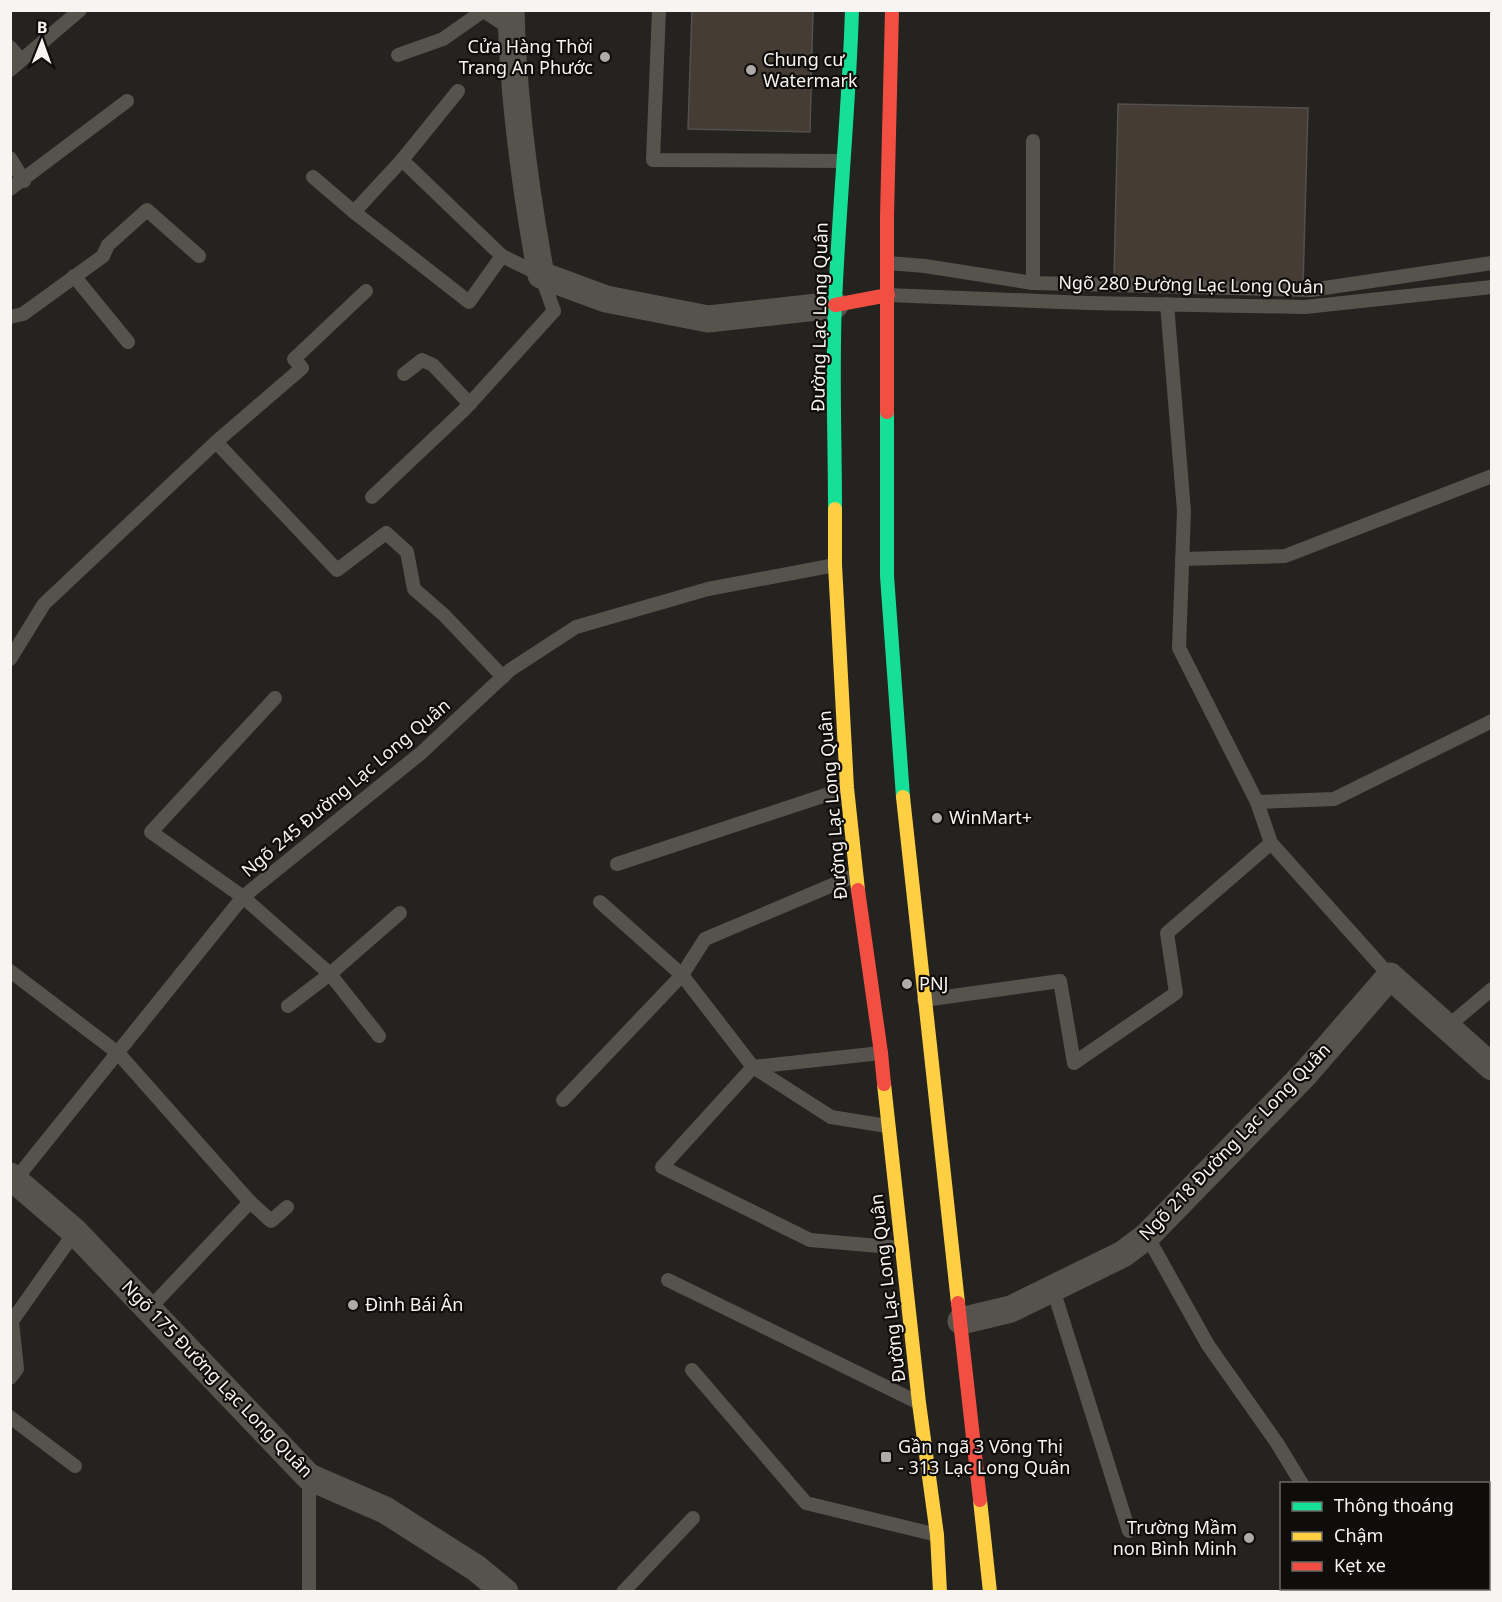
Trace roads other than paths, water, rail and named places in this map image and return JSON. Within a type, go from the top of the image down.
[{"type":"main road","name":"Đường Lạc Long Quân","points":[[852,10],[850,83],[835,305],[835,565],[846,788],[881,1053],[887,1126],[904,1238],[919,1403],[937,1535],[940,1592]]},
{"type":"main road","points":[[892,10],[887,216],[887,576],[902,783],[945,1224],[961,1321],[990,1592]]},
{"type":"main road","points":[[835,305],[888,295]]},
{"type":"street","points":[[511,20],[518,128],[525,185],[541,275],[606,299],[708,319],[835,305]]},
{"type":"street","points":[[1390,976],[1491,1067]]},
{"type":"street","name":"Ngõ 218 Đường Lạc Long Quân","points":[[961,1321],[1011,1309],[1123,1254],[1147,1236],[1305,1074],[1390,976]]},
{"type":"street","name":"Ngõ 175 Đường Lạc Long Quân","points":[[13,1178],[75,1232],[309,1477],[385,1510],[476,1568],[506,1592]]},
{"type":"lane","points":[[10,47],[16,65],[80,10]]},
{"type":"lane","points":[[659,10],[653,159],[843,160]]},
{"type":"lane","points":[[398,55],[443,39],[483,11],[511,20]]},
{"type":"lane","points":[[354,212],[402,160],[458,91]]},
{"type":"lane","points":[[10,189],[24,181],[127,101]]},
{"type":"lane","points":[[1033,141],[1034,283]]},
{"type":"lane","points":[[10,158],[24,181]]},
{"type":"lane","points":[[372,498],[470,404],[554,312],[541,275],[502,256],[402,160]]},
{"type":"lane","points":[[313,177],[469,302],[502,256]]},
{"type":"lane","points":[[10,317],[23,314],[103,256],[108,245],[147,210],[199,256]]},
{"type":"lane","points":[[888,263],[925,266],[1034,283],[1311,290],[1491,263]]},
{"type":"lane","points":[[74,276],[128,342]]},
{"type":"lane","name":"Ngõ 280 Đường Lạc Long Quân","points":[[888,295],[1305,307],[1491,286]]},
{"type":"lane","points":[[10,659],[44,604],[216,442],[302,368],[294,359],[366,291]]},
{"type":"lane","points":[[1167,304],[1184,511],[1179,648],[1257,802],[1271,843],[1390,976]]},
{"type":"lane","points":[[405,374],[422,360],[433,364],[470,404]]},
{"type":"lane","points":[[216,442],[337,570],[386,533],[407,552],[414,590],[444,615],[503,677]]},
{"type":"lane","points":[[1182,559],[1285,556],[1491,476]]},
{"type":"lane","name":"Ngõ 245 Đường Lạc Long Quân","points":[[13,1178],[118,1053],[243,897],[421,753],[503,677],[576,627],[708,590],[835,565]]},
{"type":"lane","points":[[275,699],[151,832],[243,897],[330,974],[379,1036]]},
{"type":"lane","points":[[1257,802],[1334,799],[1491,721]]},
{"type":"lane","points":[[617,864],[846,788]]},
{"type":"lane","points":[[924,1000],[1060,981],[1074,1063],[1176,993],[1167,933],[1271,843]]},
{"type":"lane","points":[[563,1100],[681,975],[705,939],[856,875]]},
{"type":"lane","points":[[600,902],[681,975],[753,1067],[831,1117],[887,1126]]},
{"type":"lane","points":[[288,1006],[330,974],[400,914]]},
{"type":"lane","points":[[10,971],[118,1053],[250,1202],[271,1221],[287,1207]]},
{"type":"lane","points":[[1447,1027],[1491,989]]},
{"type":"lane","points":[[881,1053],[753,1067],[662,1167],[810,1240],[904,1238]]},
{"type":"lane","points":[[149,1309],[250,1202]]},
{"type":"lane","points":[[10,1378],[17,1369],[12,1321],[75,1232]]},
{"type":"lane","points":[[1147,1236],[1208,1345],[1277,1443],[1301,1482]]},
{"type":"lane","points":[[668,1280],[919,1403]]},
{"type":"lane","points":[[1053,1289],[1129,1531]]},
{"type":"lane","points":[[692,1370],[806,1503],[937,1535]]},
{"type":"lane","points":[[10,1417],[75,1466]]},
{"type":"lane","points":[[309,1477],[309,1592]]},
{"type":"lane","points":[[623,1592],[693,1518]]},
{"type":"place","name":"Cửa Hàng Thời Trang An Phước","points":[[605,57]]},
{"type":"place","name":"Chung cư Watermark","points":[[751,70]]},
{"type":"place","name":"WinMart+","points":[[937,818]]},
{"type":"place","name":"PNJ","points":[[907,984]]},
{"type":"place","name":"Đình Bái Ân","points":[[353,1305]]},
{"type":"place","name":"Gần ngã 3 Võng Thị - 313 Lạc Long Quân","points":[[886,1457]]},
{"type":"place","name":"Trường Mầm non Bình Minh","points":[[1249,1538]]}]
